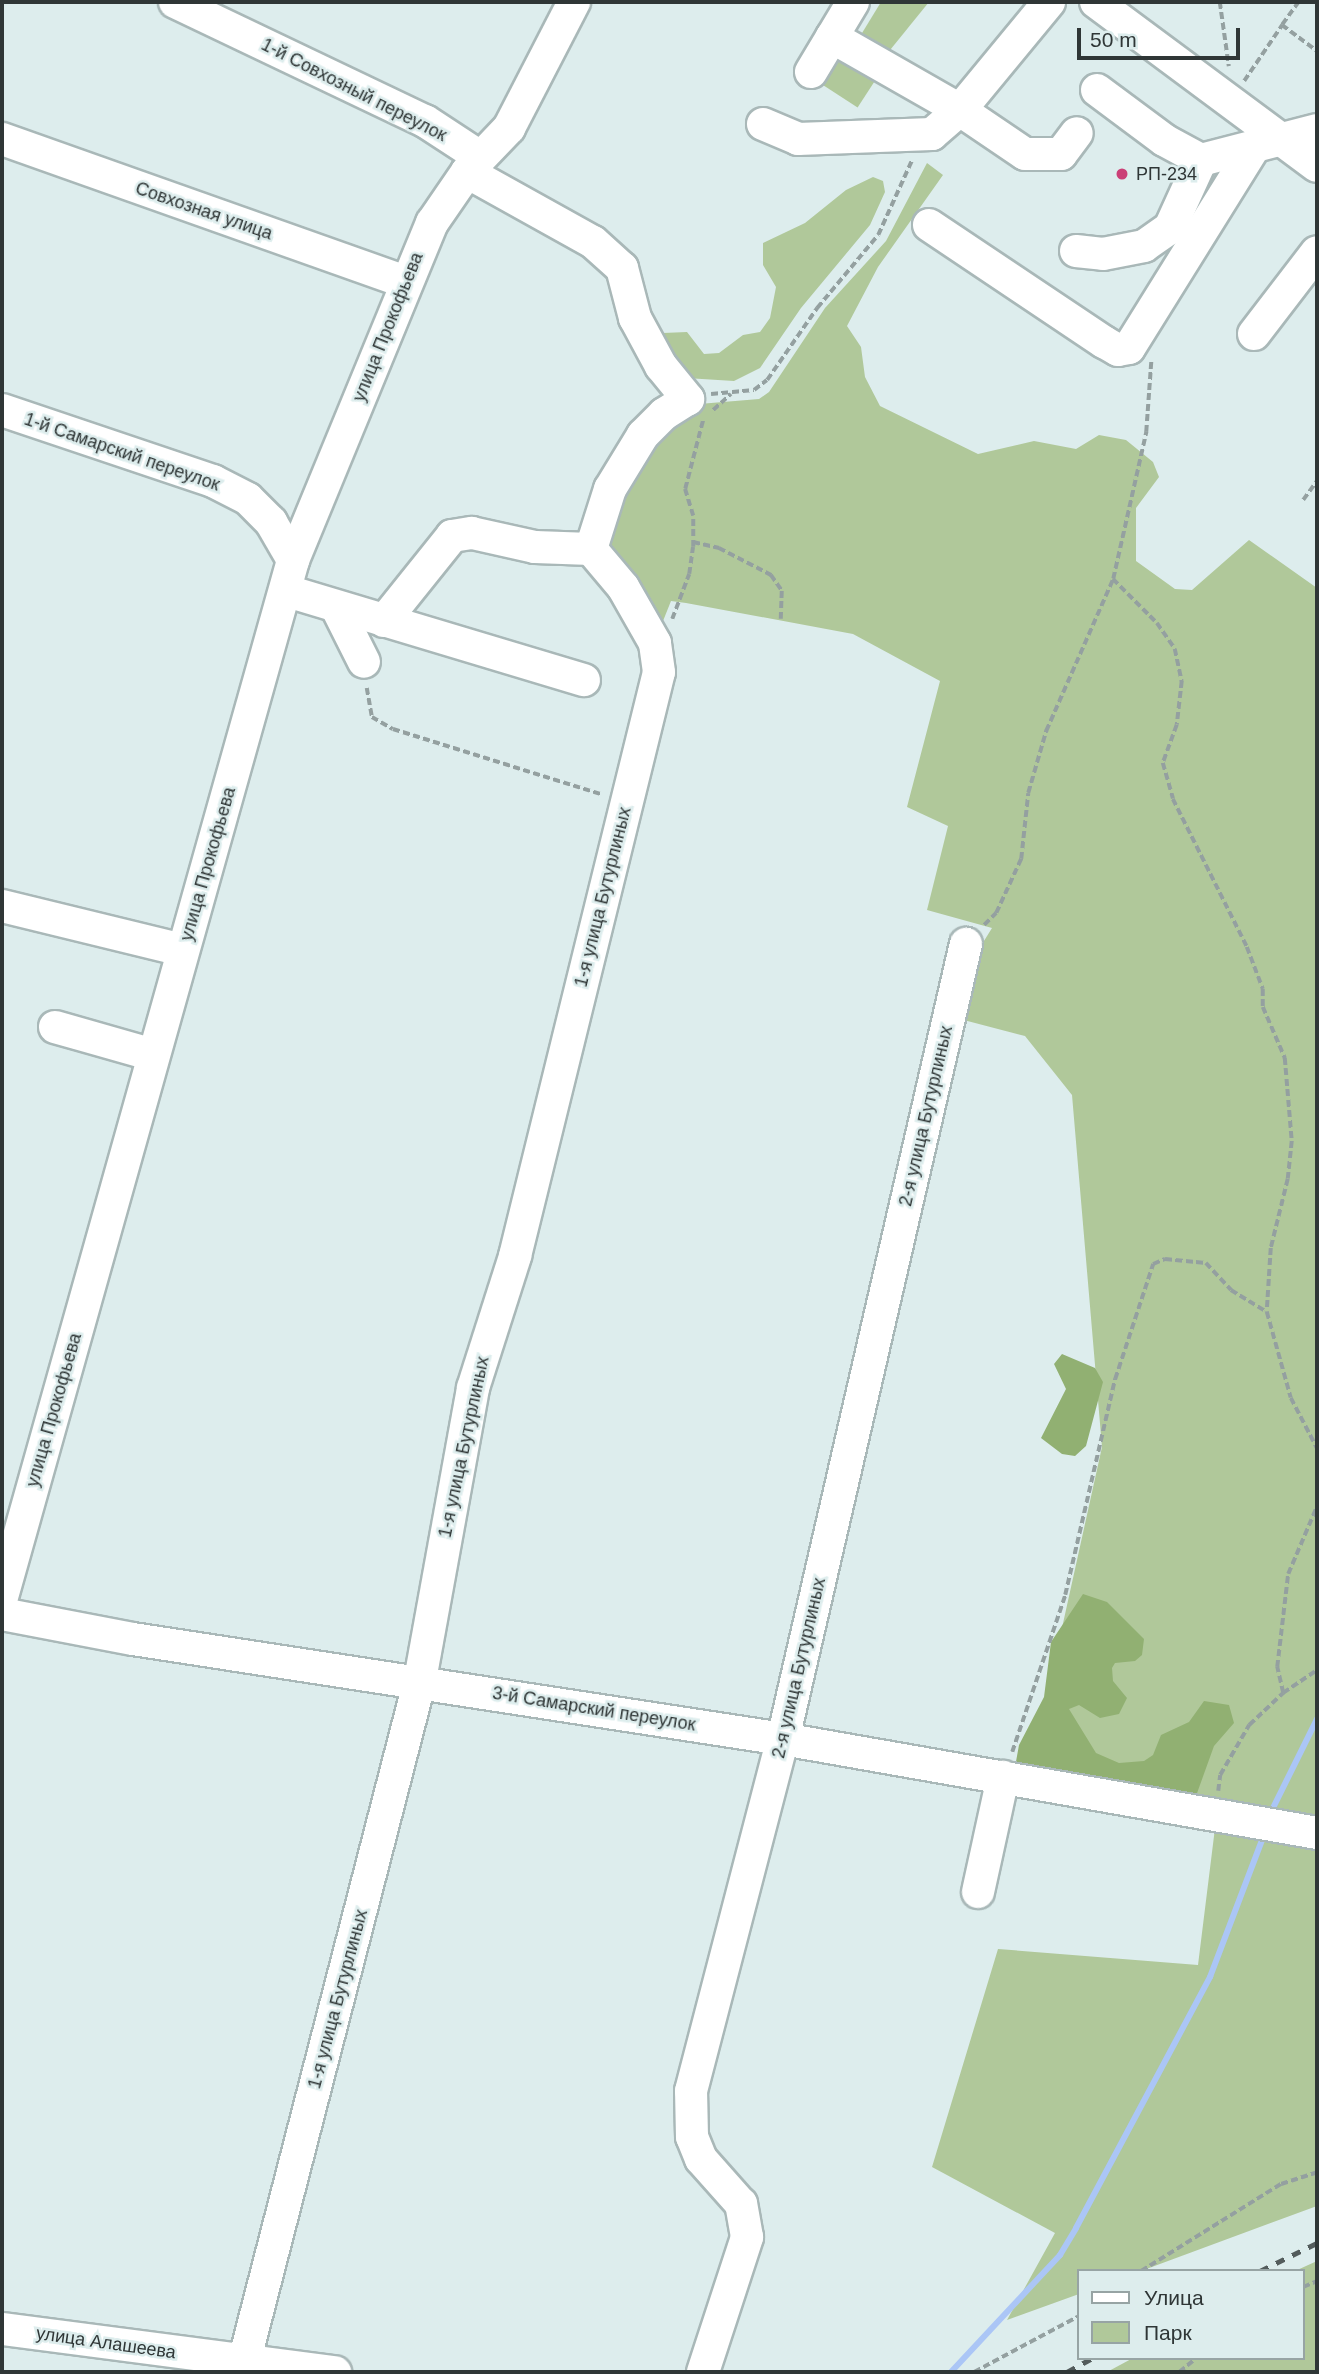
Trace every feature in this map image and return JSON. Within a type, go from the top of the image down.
[{"type":"street","name":"1-й Совхозный переулок","points":[[175,2],[425,121],[474,164],[593,242],[622,268],[635,318],[661,366],[688,399]]},
{"type":"street","points":[[474,164],[509,128],[573,2]]},
{"type":"street","points":[[811,72],[853,2]]},
{"type":"street","points":[[763,124],[798,139],[932,134],[960,110],[1049,2]]},
{"type":"street","points":[[1096,2],[1241,101],[1267,140],[1317,166]]},
{"type":"street","points":[[832,37],[960,110],[1025,154],[1061,154],[1077,133]]},
{"type":"street","points":[[1097,90],[1164,141],[1201,160],[1267,140],[1317,130]]},
{"type":"street","name":"Совхозная улица","points":[[2,139],[406,282]]},
{"type":"street","points":[[929,225],[1104,342],[1118,350],[1129,348],[1267,140]]},
{"type":"street","points":[[1076,251],[1103,254],[1144,247],[1170,228],[1185,205],[1190,180],[1201,160]]},
{"type":"street","name":"улица Прокофьева","points":[[4,1584],[182,950],[287,591],[293,560],[432,223],[474,164]]},
{"type":"street","points":[[1254,334],[1317,253]]},
{"type":"street","points":[[384,621],[452,536],[472,533],[536,547],[591,549],[610,489],[643,435],[664,414],[688,399]]},
{"type":"street","name":"1-й Самарский переулок","points":[[2,410],[214,481],[248,499],[271,522],[293,560]]},
{"type":"street","name":"1-я улица Бутурлиных","points":[[255,2366],[420,1681],[473,1388],[515,1256],[659,672],[655,643],[623,587],[591,549]]},
{"type":"street","points":[[287,591],[584,680]]},
{"type":"street","points":[[337,608],[364,662]]},
{"type":"street","points":[[2,905],[182,950]]},
{"type":"street","name":"2-я улица Бутурлиных","points":[[704,2372],[747,2237],[741,2204],[701,2159],[692,2137],[691,2091],[783,1739],[965,944]]},
{"type":"street","points":[[55,1027],[153,1055]]},
{"type":"street","name":"3-й Самарский переулок","points":[[2,1614],[133,1639],[420,1681],[783,1739],[1317,1833]]},
{"type":"street","points":[[978,1892],[1003,1777]]},
{"type":"street","name":"улица Алашеева","points":[[2,2329],[255,2366],[335,2372]]},
{"type":"path","points":[[1220,2],[1224,52],[1241,101]]},
{"type":"path","points":[[1241,101],[1283,25],[1299,2]]},
{"type":"path","points":[[1283,25],[1317,51]]},
{"type":"path","points":[[688,399],[754,390],[780,363],[817,307],[877,235],[911,162],[932,134]]},
{"type":"path","points":[[965,944],[996,913],[1014,878],[1021,859],[1028,793],[1046,731],[1113,579],[1146,432],[1151,352]]},
{"type":"path","points":[[671,621],[689,574],[693,542],[693,516],[685,489],[689,469],[703,420],[731,393]]},
{"type":"path","points":[[1303,500],[1317,481]]},
{"type":"path","points":[[693,542],[719,548],[771,575],[782,592],[781,619]]},
{"type":"path","points":[[1113,579],[1157,623],[1175,649],[1182,681],[1177,725],[1163,763],[1169,787],[1247,947],[1262,989],[1263,1007],[1285,1058],[1292,1141],[1289,1179],[1271,1248],[1267,1312],[1291,1398],[1317,1448]]},
{"type":"path","points":[[364,662],[369,712],[376,721],[627,802]]},
{"type":"path","points":[[1003,1777],[1065,1595],[1115,1380],[1153,1264],[1165,1259],[1206,1263],[1231,1290],[1267,1312]]},
{"type":"path","points":[[1283,1693],[1277,1667],[1286,1585],[1317,1506]]},
{"type":"path","points":[[1201,1811],[1249,1725],[1283,1693],[1317,1670]]},
{"type":"path","points":[[1144,2269],[1174,2246],[1281,2184],[1317,2172]]},
{"type":"path","points":[[974,2372],[1078,2317]]},
{"type":"path","points":[[1179,2372],[1194,2360]]},
{"type":"green space","points":[[881,2],[929,2],[886,55],[859,38]]},
{"type":"green space","points":[[840,52],[878,77],[858,108],[820,83]]},
{"type":"green space","points":[[927,163],[943,175],[878,267],[847,326],[861,347],[865,377],[880,406],[978,454],[1034,441],[1076,449],[1099,435],[1126,440],[1153,462],[1159,477],[1136,508],[1136,561],[1175,589],[1192,590],[1249,540],[1317,588],[1317,2206],[1146,2269],[1078,2269],[1078,2294],[1007,2320],[1055,2233],[932,2167],[998,1949],[1198,1965],[1215,1828],[1033,1759],[1102,1447],[1072,1095],[1025,1036],[956,1018],[966,970],[992,928],[927,910],[948,826],[907,807],[940,681],[853,634],[686,603],[671,601],[659,631],[604,551],[605,525],[658,430],[699,404],[759,399],[769,392],[825,308],[886,241]]},
{"type":"green space","points":[[873,177],[883,181],[885,192],[870,225],[801,308],[760,368],[734,381],[686,378],[659,341],[663,333],[687,332],[704,354],[719,353],[743,335],[760,332],[770,318],[776,287],[763,265],[763,243],[805,223],[846,190]]},
{"type":"green space","points":[[1062,1354],[1095,1368],[1103,1382],[1086,1446],[1075,1456],[1062,1454],[1041,1438],[1066,1389],[1054,1364]]},
{"type":"green space","points":[[1083,1594],[1107,1602],[1144,1639],[1142,1655],[1135,1661],[1115,1663],[1112,1668],[1113,1681],[1127,1698],[1119,1714],[1100,1718],[1079,1705],[1069,1709],[1096,1753],[1119,1763],[1144,1761],[1153,1755],[1161,1735],[1189,1722],[1204,1701],[1229,1705],[1234,1723],[1214,1746],[1196,1796],[1015,1767],[1019,1745],[1044,1697],[1051,1642]]},
{"type":"green space","points":[[1317,2261],[1317,2372],[1107,2372],[1129,2360],[1305,2360],[1305,2269],[1299,2269]]},
{"type":"waterway","points":[[1272,1810],[1317,1719]]},
{"type":"waterway","points":[[951,2372],[1060,2255],[1076,2228],[1210,1977],[1265,1832]]},
{"type":"railway","points":[[1264,2269],[1317,2243]]},
{"type":"railway","points":[[1067,2372],[1088,2360]]},
{"type":"place","name":"РП-234","points":[[1122,174]]}]
